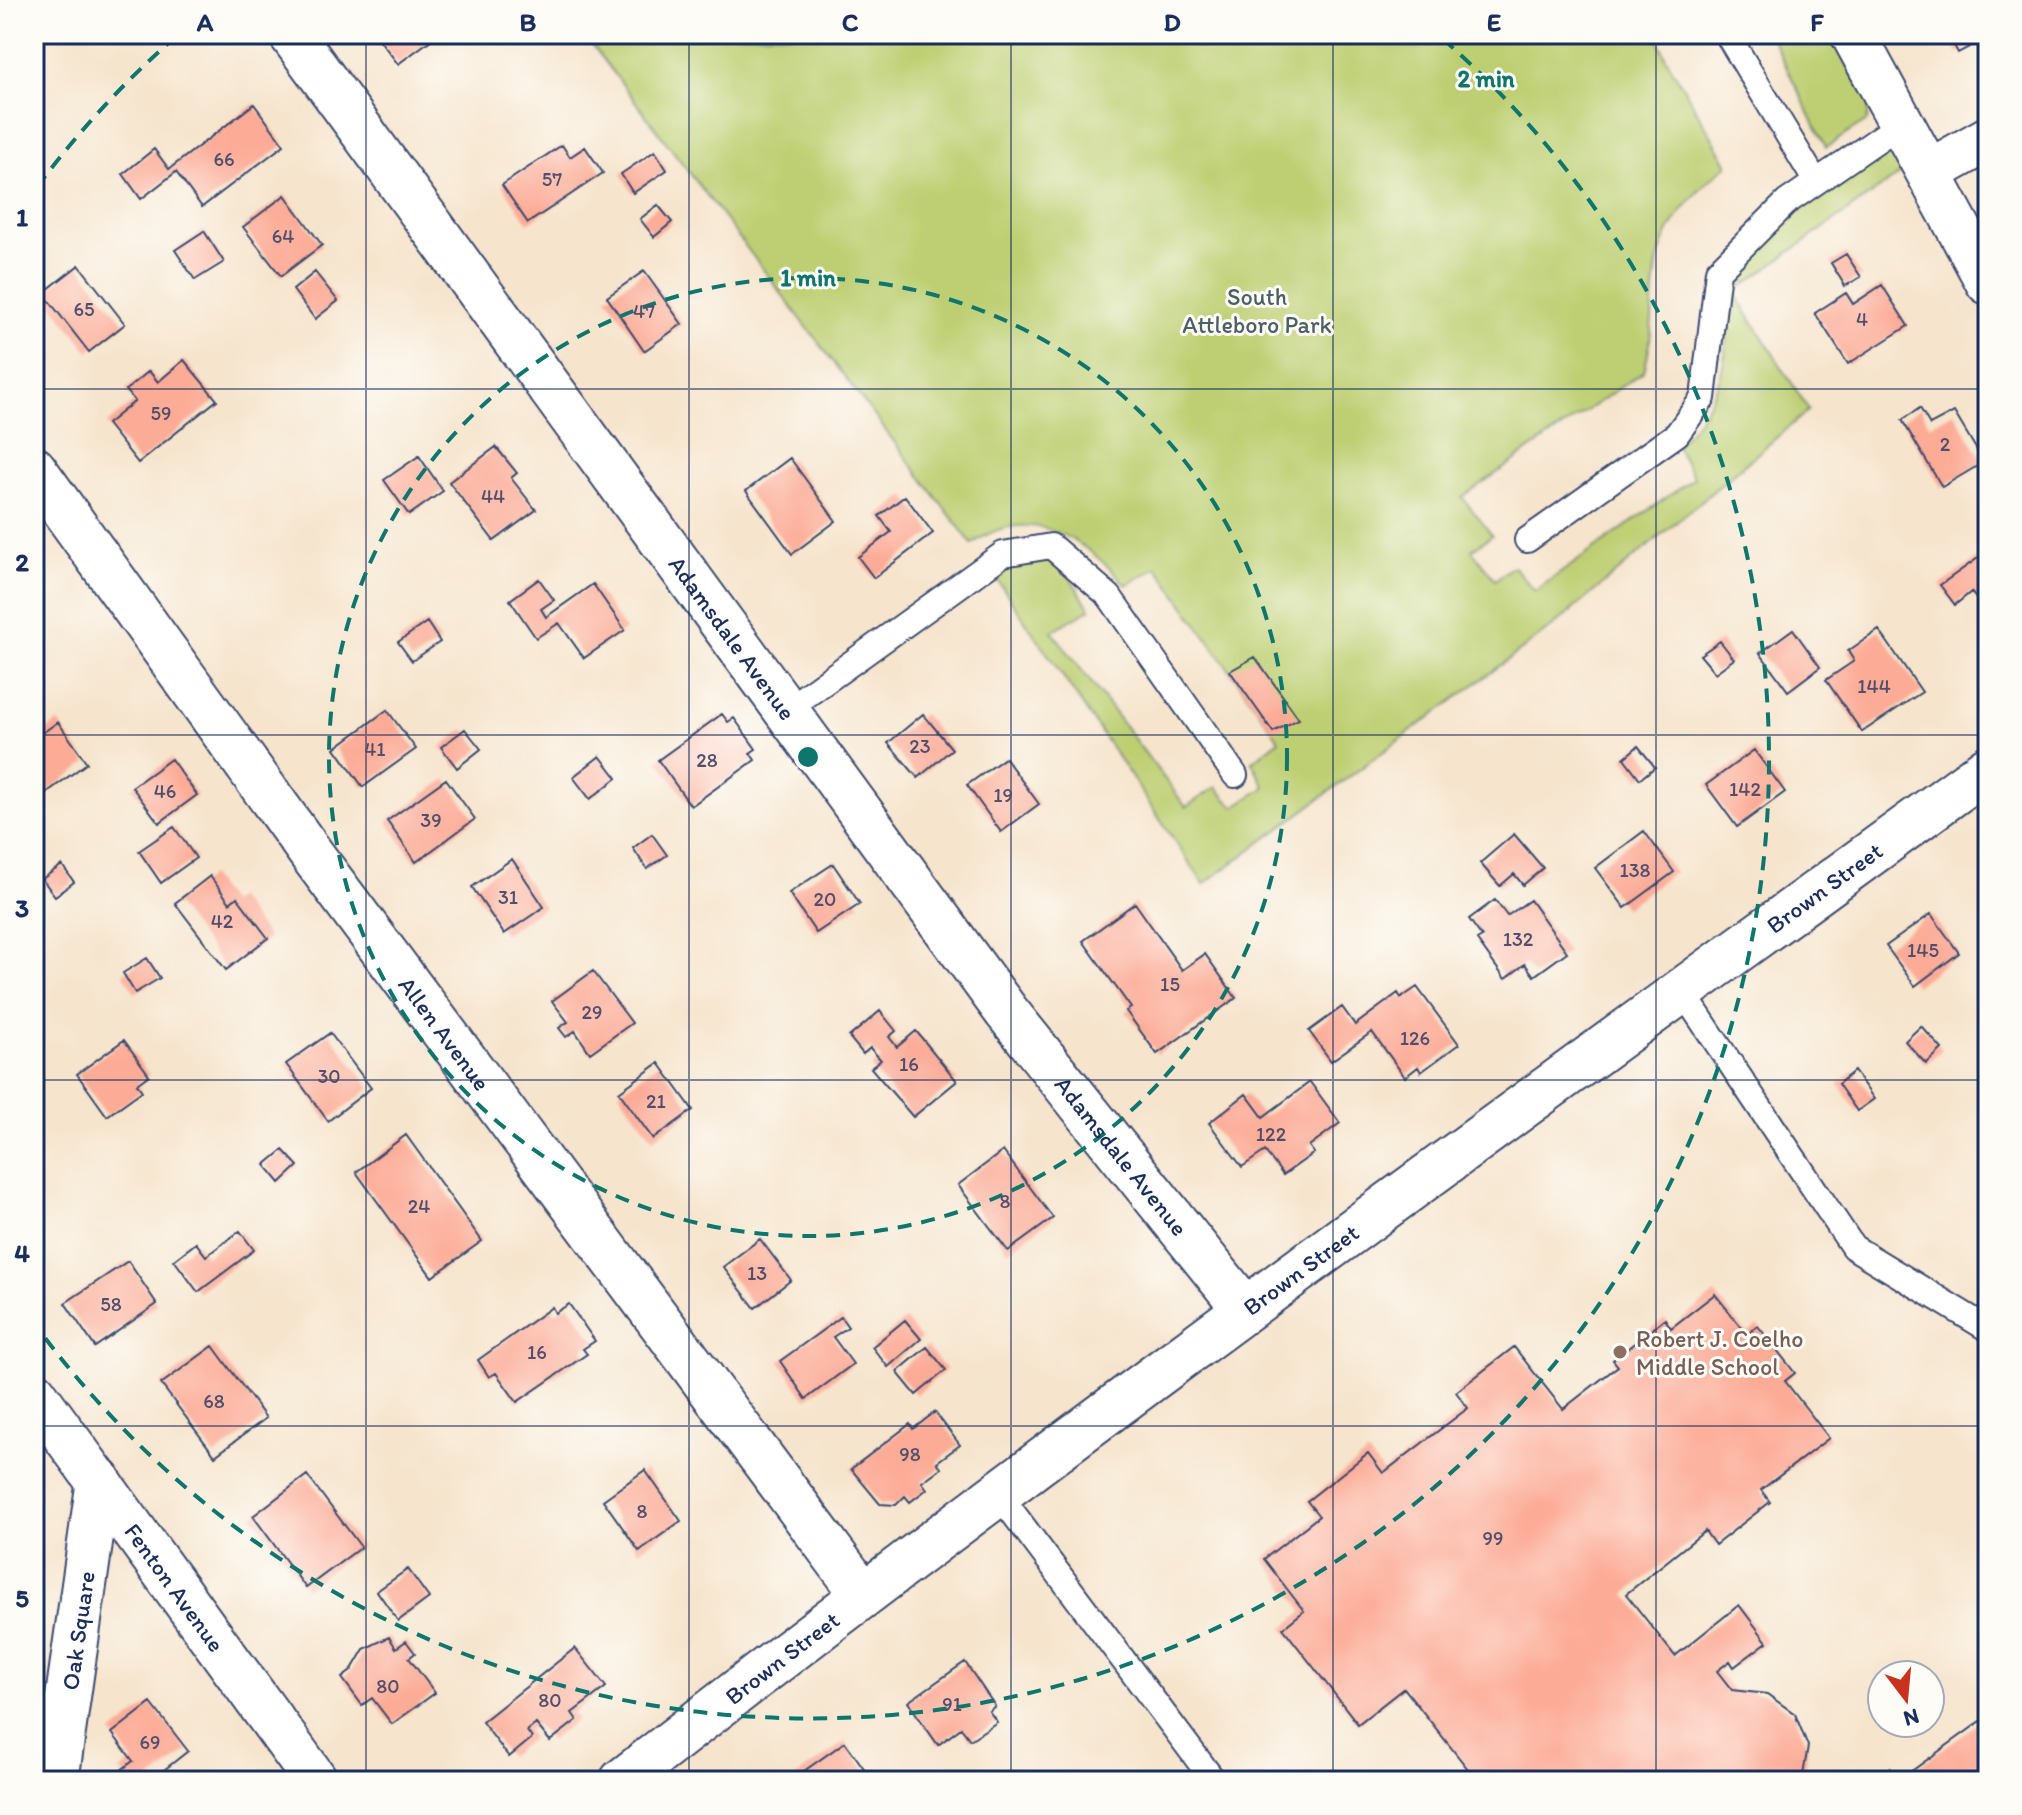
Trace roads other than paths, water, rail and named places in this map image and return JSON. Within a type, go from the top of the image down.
[{"type":"street","name":"Adamsdale Avenue","points":[[291,34],[1006,1011],[1245,1309]]},
{"type":"street","points":[[1853,34],[1988,282]]},
{"type":"street","points":[[1929,172],[1988,139]]},
{"type":"street","name":"Allen Avenue","points":[[34,469],[312,855],[863,1594]]},
{"type":"street","name":"Brown Street","points":[[622,1781],[863,1594],[1245,1309],[1988,768]]},
{"type":"street","name":"Fenton Avenue","points":[[34,1393],[316,1781]]},
{"type":"street","name":"Oak Square","points":[[56,1781],[99,1480]]},
{"type":"lane","points":[[1727,34],[1816,182]]},
{"type":"lane","points":[[1527,540],[1677,434],[1703,398],[1718,271],[1787,202],[1902,123]]},
{"type":"lane","points":[[786,710],[1003,554],[1051,546],[1109,596],[1235,775]]},
{"type":"lane","points":[[1682,991],[1853,1247],[1988,1329]]},
{"type":"lane","points":[[998,1493],[1214,1781]]},
{"type":"place","name":"Robert J. Coelho Middle School","points":[[1620,1352]]},
{"type":"park label","name":"South Attleboro Park","points":[[1257,310]]}]
